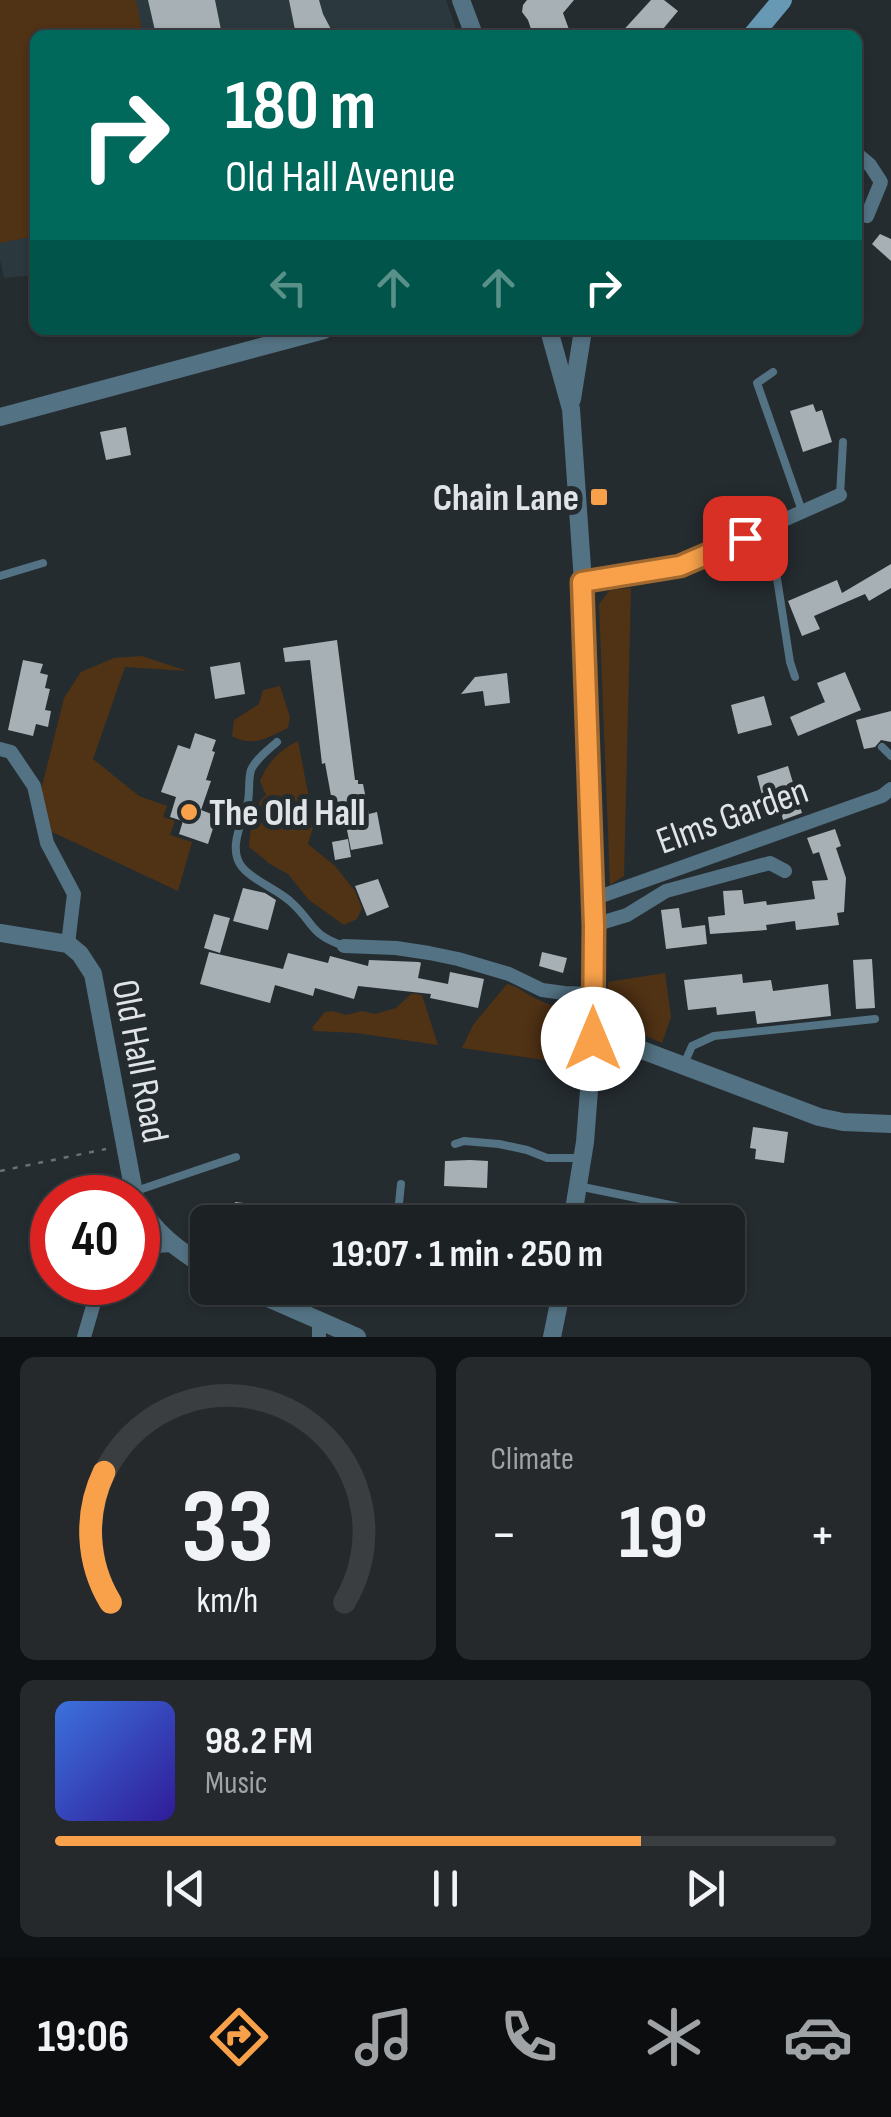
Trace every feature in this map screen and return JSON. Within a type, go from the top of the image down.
[{"type":"main road","points":[[757,30],[782,0]]},
{"type":"street","points":[[465,1],[473,30]]},
{"type":"street","points":[[862,158],[886,182],[862,222]]},
{"type":"street","points":[[0,416],[257,339],[287,335]]},
{"type":"street","points":[[550,335],[570,409],[582,582],[594,926],[593,1039],[575,1205]]},
{"type":"street","points":[[570,409],[582,335]]},
{"type":"street","points":[[582,582],[680,566],[840,495]]},
{"type":"street","points":[[0,749],[11,752],[34,786],[46,843],[74,894],[68,944],[0,933]]},
{"type":"street","name":"Elms Garden","points":[[593,899],[882,796],[891,789]]},
{"type":"street","points":[[594,926],[628,915],[666,891],[690,883],[770,863],[785,871]]},
{"type":"street","name":"Old Hall Road","points":[[68,944],[94,974],[130,1175]]},
{"type":"street","points":[[344,946],[396,948],[443,956],[509,974],[542,990],[593,994]]},
{"type":"street","points":[[593,1039],[634,1047],[819,1116],[843,1122],[891,1124]]},
{"type":"street","name":"Old Hall Road","points":[[160,1232],[190,1256]]},
{"type":"street","points":[[160,1245],[173,1244]]},
{"type":"street","points":[[84,1337],[93,1305]]},
{"type":"street","points":[[276,1305],[319,1329],[357,1337]]},
{"type":"street","points":[[552,1337],[559,1305]]},
{"type":"lane","points":[[773,372],[756,382],[803,512]]},
{"type":"lane","points":[[840,495],[843,442]]},
{"type":"lane","points":[[769,527],[795,677]]},
{"type":"lane","points":[[0,576],[43,564]]},
{"type":"lane","points":[[276,742],[250,774],[249,796],[236,840],[237,859],[244,870],[292,903],[324,939],[344,946]]},
{"type":"lane","points":[[882,746],[891,756]]},
{"type":"lane","points":[[683,1066],[692,1046],[714,1036],[875,1019]]},
{"type":"lane","points":[[455,1144],[499,1144],[546,1158],[582,1158]]},
{"type":"lane","points":[[160,1188],[236,1157]]},
{"type":"lane","points":[[399,1205],[400,1184]]},
{"type":"lane","points":[[578,1186],[670,1205]]},
{"type":"path","points":[[0,1170],[125,1146]]},
{"type":"shaded area","points":[[0,0],[446,0],[456,30],[30,30],[30,275],[4,278],[0,260]]},
{"type":"shaded area","points":[[0,0],[136,0],[142,30],[30,30],[30,237],[0,243]]},
{"type":"shaded area","points":[[631,588],[624,876],[610,885],[599,604],[610,590]]},
{"type":"shaded area","points":[[142,656],[187,671],[125,667],[93,759],[139,796],[167,806],[163,817],[175,821],[170,835],[192,842],[178,891],[50,831],[41,790],[64,698],[81,672],[114,658]]},
{"type":"shaded area","points":[[280,686],[290,717],[288,728],[254,741],[232,736],[234,720],[259,704],[263,690]]},
{"type":"shaded area","points":[[298,741],[314,824],[308,844],[335,866],[355,891],[362,908],[357,919],[344,925],[309,900],[288,874],[249,847],[255,812],[266,795],[260,781],[275,757]]},
{"type":"shaded area","points":[[665,973],[671,1017],[662,1043],[611,1021],[608,982]]},
{"type":"shaded area","points":[[507,984],[547,1004],[574,1011],[572,1064],[462,1048],[473,1025]]},
{"type":"shaded area","points":[[412,993],[422,995],[438,1045],[312,1028],[325,1012],[375,1014],[396,1008]]},
{"type":"building","points":[[148,0],[215,0],[221,30],[155,30]]},
{"type":"building","points":[[289,0],[319,0],[331,30],[295,30]]},
{"type":"building","points":[[527,0],[574,0],[563,13],[569,30],[531,30],[522,12]]},
{"type":"building","points":[[651,0],[664,0],[678,11],[662,30],[624,30]]},
{"type":"building","points":[[880,234],[891,239],[891,261],[872,244]]},
{"type":"building","points":[[813,404],[816,412],[822,410],[832,442],[803,452],[790,411]]},
{"type":"building","points":[[126,427],[131,455],[106,460],[100,432]]},
{"type":"building","points":[[891,564],[891,588],[869,601],[865,594],[814,616],[820,629],[802,636],[788,601],[837,580],[842,593]]},
{"type":"building","points":[[337,640],[355,780],[363,784],[369,814],[377,812],[383,844],[351,850],[343,810],[334,812],[325,763],[322,764],[310,660],[285,662],[283,648]]},
{"type":"building","points":[[23,660],[43,664],[40,673],[48,675],[45,688],[50,689],[45,710],[51,711],[48,727],[36,724],[33,736],[8,730]]},
{"type":"building","points":[[240,662],[245,694],[215,699],[210,667]]},
{"type":"building","points":[[845,672],[861,710],[798,736],[790,717],[825,702],[817,683]]},
{"type":"building","points":[[507,673],[510,703],[485,706],[483,691],[461,694],[475,677]]},
{"type":"building","points":[[764,696],[772,725],[738,734],[731,705]]},
{"type":"building","points":[[891,711],[891,742],[881,740],[875,747],[864,749],[856,720]]},
{"type":"building","name":"The Old Hall","points":[[195,733],[216,740],[206,780],[211,781],[201,810],[217,816],[208,844],[179,834],[183,821],[170,817],[176,797],[161,792],[178,745],[190,749]]},
{"type":"building","points":[[788,766],[802,813],[783,820],[781,812],[773,814],[757,776]]},
{"type":"building","points":[[835,829],[841,846],[836,848],[846,878],[844,912],[837,913],[839,925],[796,930],[795,921],[766,925],[767,930],[710,934],[708,917],[725,915],[723,891],[742,890],[744,904],[815,899],[812,881],[828,880],[819,852],[813,854],[807,838]]},
{"type":"building","points":[[348,839],[351,857],[335,860],[332,842]]},
{"type":"building","points":[[378,879],[389,907],[367,916],[355,886]]},
{"type":"building","points":[[243,888],[276,900],[268,930],[233,921]]},
{"type":"building","points":[[679,908],[682,928],[705,925],[707,944],[666,949],[661,910]]},
{"type":"building","points":[[214,914],[230,918],[220,953],[204,948]]},
{"type":"building","points":[[209,952],[283,969],[288,953],[328,963],[330,956],[368,966],[369,960],[419,962],[418,978],[448,984],[450,972],[484,979],[478,1008],[430,998],[431,994],[358,986],[354,999],[315,988],[313,996],[275,985],[270,1003],[200,984]]},
{"type":"building","points":[[542,952],[567,958],[563,973],[539,966]]},
{"type":"building","points":[[872,959],[875,1008],[856,1009],[853,960]]},
{"type":"building","points":[[742,974],[743,983],[771,980],[773,991],[828,984],[831,1016],[757,1024],[755,1011],[717,1015],[716,1007],[688,1010],[684,980]]},
{"type":"building","points":[[753,1127],[788,1132],[784,1163],[755,1159],[756,1149],[750,1148]]},
{"type":"building","points":[[445,1161],[488,1161],[487,1188],[444,1186]]},
{"type":"place","name":"Chain Lane","points":[[599,497]]},
{"type":"place","name":"The Old Hall","points":[[189,812]]},
{"type":"route","points":[[593,1039],[594,926],[582,582],[680,566],[745,538]]}]
